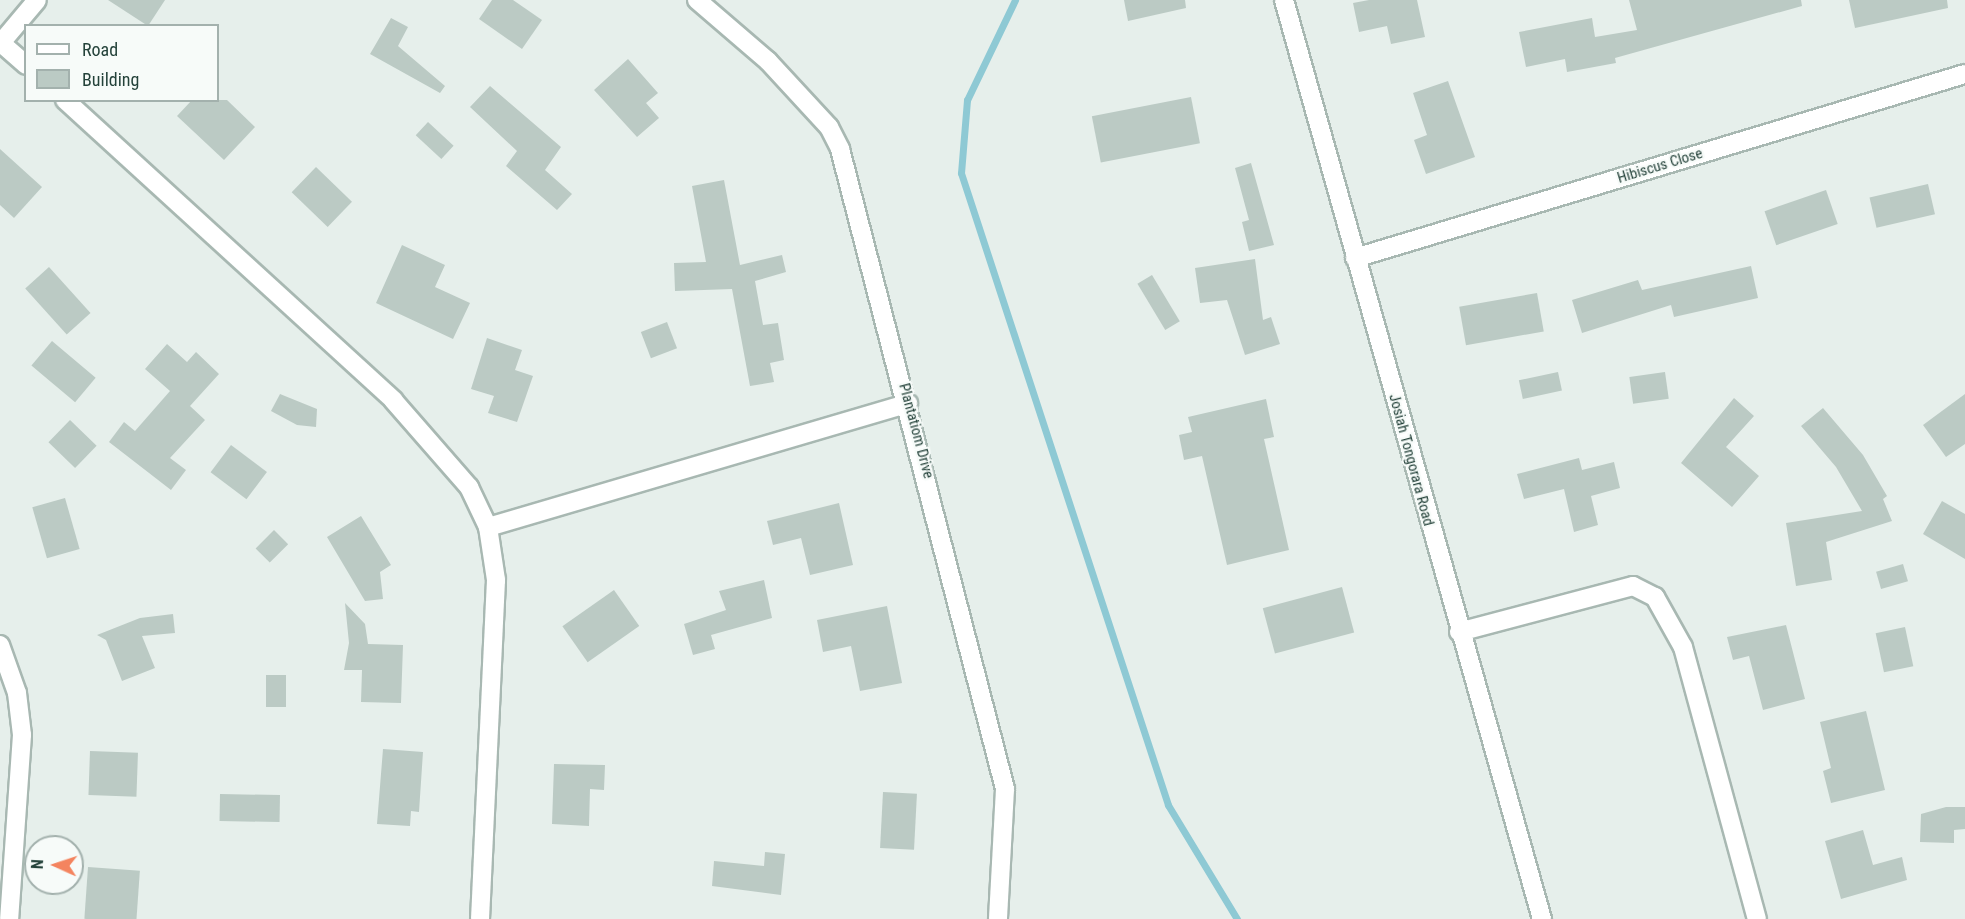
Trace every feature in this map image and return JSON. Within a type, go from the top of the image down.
[{"type":"street","points":[[24,63],[1,43],[37,0]]},
{"type":"street","name":"Plantatiom Drive","points":[[697,0],[768,61],[829,127],[840,149],[908,403],[1005,789],[998,919]]},
{"type":"street","name":"Josiah Tongorara Road","points":[[1284,0],[1459,632],[1542,919]]},
{"type":"street","name":"Hibiscus Close","points":[[1355,258],[1965,74]]},
{"type":"street","points":[[66,102],[393,400],[469,487],[488,527],[496,580],[480,919]]},
{"type":"street","points":[[488,527],[908,403]]},
{"type":"street","points":[[1459,632],[1633,586],[1654,597],[1683,647],[1757,919]]},
{"type":"street","points":[[0,645],[17,693],[22,735],[9,919]]},
{"type":"building","points":[[108,0],[165,0],[149,24],[145,24]]},
{"type":"building","points":[[492,0],[513,0],[542,20],[522,49],[479,19]]},
{"type":"building","points":[[1124,0],[1185,0],[1186,8],[1128,21]]},
{"type":"building","points":[[1369,0],[1417,0],[1425,37],[1391,44],[1387,26],[1359,32],[1353,3]]},
{"type":"building","points":[[1629,0],[1801,0],[1802,6],[1615,58],[1616,63],[1567,72],[1565,59],[1526,67],[1519,32],[1592,18],[1595,37],[1637,30]]},
{"type":"building","points":[[1849,0],[1947,0],[1948,8],[1855,28]]},
{"type":"building","points":[[391,18],[408,27],[398,46],[445,86],[440,93],[370,54]]},
{"type":"building","points":[[628,59],[658,93],[646,103],[659,118],[637,137],[594,90]]},
{"type":"building","points":[[1448,81],[1475,157],[1426,174],[1414,140],[1427,135],[1413,93]]},
{"type":"building","points":[[490,86],[561,147],[545,170],[572,194],[557,210],[506,166],[517,151],[470,107]]},
{"type":"building","points":[[1191,97],[1200,143],[1101,162],[1092,116]]},
{"type":"building","points":[[227,100],[255,127],[224,160],[177,116],[190,102]]},
{"type":"building","points":[[428,122],[454,146],[441,159],[416,135]]},
{"type":"building","points":[[0,149],[42,187],[14,218],[0,205]]},
{"type":"building","points":[[1251,163],[1274,245],[1249,251],[1242,222],[1249,220],[1235,168]]},
{"type":"building","points":[[316,167],[352,202],[328,227],[292,192]]},
{"type":"building","points":[[724,180],[740,265],[782,255],[786,272],[755,281],[763,325],[778,323],[784,360],[770,363],[774,382],[750,386],[732,289],[675,291],[674,263],[706,262],[692,186]]},
{"type":"building","points":[[1928,184],[1935,214],[1877,228],[1870,197]]},
{"type":"building","points":[[1826,190],[1838,224],[1776,245],[1765,211]]},
{"type":"building","points":[[402,245],[445,265],[435,287],[470,303],[453,339],[376,303]]},
{"type":"building","points":[[1255,259],[1263,320],[1271,317],[1280,344],[1245,355],[1227,300],[1200,303],[1195,268]]},
{"type":"building","points":[[1751,266],[1758,298],[1674,317],[1671,305],[1582,333],[1572,300],[1638,280],[1642,290]]},
{"type":"building","points":[[49,267],[90,313],[67,334],[25,288]]},
{"type":"building","points":[[1152,275],[1180,321],[1165,330],[1137,284]]},
{"type":"building","points":[[1537,293],[1544,331],[1466,345],[1459,307]]},
{"type":"building","points":[[667,322],[677,348],[651,358],[641,332]]},
{"type":"building","points":[[487,338],[522,350],[515,370],[533,376],[517,422],[488,413],[494,396],[471,389]]},
{"type":"building","points":[[52,341],[96,378],[75,402],[31,366]]},
{"type":"building","points":[[167,344],[187,362],[196,352],[219,374],[190,406],[205,420],[170,458],[186,470],[171,490],[109,442],[124,422],[135,431],[170,391],[145,369]]},
{"type":"building","points":[[1558,372],[1562,391],[1523,399],[1519,380]]},
{"type":"building","points":[[1665,372],[1669,399],[1633,404],[1629,377]]},
{"type":"building","points":[[280,394],[317,409],[316,427],[297,425],[271,411]]},
{"type":"building","points":[[1965,394],[1965,444],[1946,457],[1923,425]]},
{"type":"building","points":[[1734,398],[1754,416],[1726,447],[1759,476],[1732,507],[1681,463]]},
{"type":"building","points":[[1266,399],[1274,437],[1264,439],[1289,550],[1227,565],[1202,456],[1184,460],[1179,435],[1192,432],[1188,417]]},
{"type":"building","points":[[1823,408],[1863,455],[1887,496],[1883,499],[1892,521],[1826,542],[1832,580],[1796,586],[1786,523],[1862,511],[1836,467],[1801,426]]},
{"type":"building","points":[[70,420],[97,446],[75,468],[48,442]]},
{"type":"building","points":[[231,445],[267,472],[246,499],[211,472]]},
{"type":"building","points":[[1579,458],[1582,470],[1614,462],[1620,488],[1591,496],[1598,525],[1574,532],[1564,489],[1524,499],[1517,474]]},
{"type":"building","points":[[65,498],[80,549],[47,558],[32,507]]},
{"type":"building","points":[[1942,501],[1965,514],[1965,559],[1923,534]]},
{"type":"building","points":[[839,503],[853,565],[810,575],[801,538],[773,545],[767,521]]},
{"type":"building","points":[[361,516],[391,565],[380,572],[383,599],[365,601],[327,537]]},
{"type":"building","points":[[274,530],[288,544],[270,563],[256,548]]},
{"type":"building","points":[[1903,564],[1908,581],[1881,589],[1876,572]]},
{"type":"building","points":[[764,580],[772,618],[711,635],[715,649],[693,655],[684,624],[726,610],[719,591]]},
{"type":"building","points":[[1342,587],[1354,632],[1275,654],[1263,608]]},
{"type":"building","points":[[614,590],[639,626],[588,662],[562,626]]},
{"type":"building","points":[[345,603],[365,624],[368,644],[403,645],[401,703],[361,702],[362,670],[344,670],[349,643]]},
{"type":"building","points":[[887,606],[902,683],[860,691],[851,646],[823,652],[817,620]]},
{"type":"building","points":[[173,614],[175,633],[142,636],[155,668],[122,681],[106,640],[97,635],[140,618]]},
{"type":"building","points":[[1786,625],[1805,699],[1763,710],[1749,656],[1733,660],[1727,637]]},
{"type":"building","points":[[1905,627],[1913,666],[1884,672],[1876,633]]},
{"type":"building","points":[[266,675],[286,675],[286,707],[266,707]]},
{"type":"building","points":[[1866,711],[1885,790],[1831,803],[1823,771],[1831,768],[1820,722]]},
{"type":"building","points":[[383,749],[423,752],[419,812],[411,811],[410,826],[377,824]]},
{"type":"building","points":[[90,751],[138,753],[136,797],[88,795]]},
{"type":"building","points":[[554,764],[605,765],[604,790],[590,789],[589,826],[552,824]]},
{"type":"building","points":[[883,792],[917,794],[914,850],[880,848]]},
{"type":"building","points":[[220,794],[280,795],[280,822],[220,821]]},
{"type":"building","points":[[1946,807],[1965,807],[1965,829],[1954,830],[1954,843],[1920,842],[1921,814]]},
{"type":"building","points":[[1863,830],[1873,865],[1902,857],[1907,880],[1841,899],[1825,841]]},
{"type":"building","points":[[765,852],[785,854],[781,895],[712,886],[714,861],[764,866]]},
{"type":"building","points":[[88,867],[140,871],[136,919],[84,919]]},
{"type":"waterway","points":[[1015,0],[967,100],[961,173],[1168,805],[1237,919]]}]
